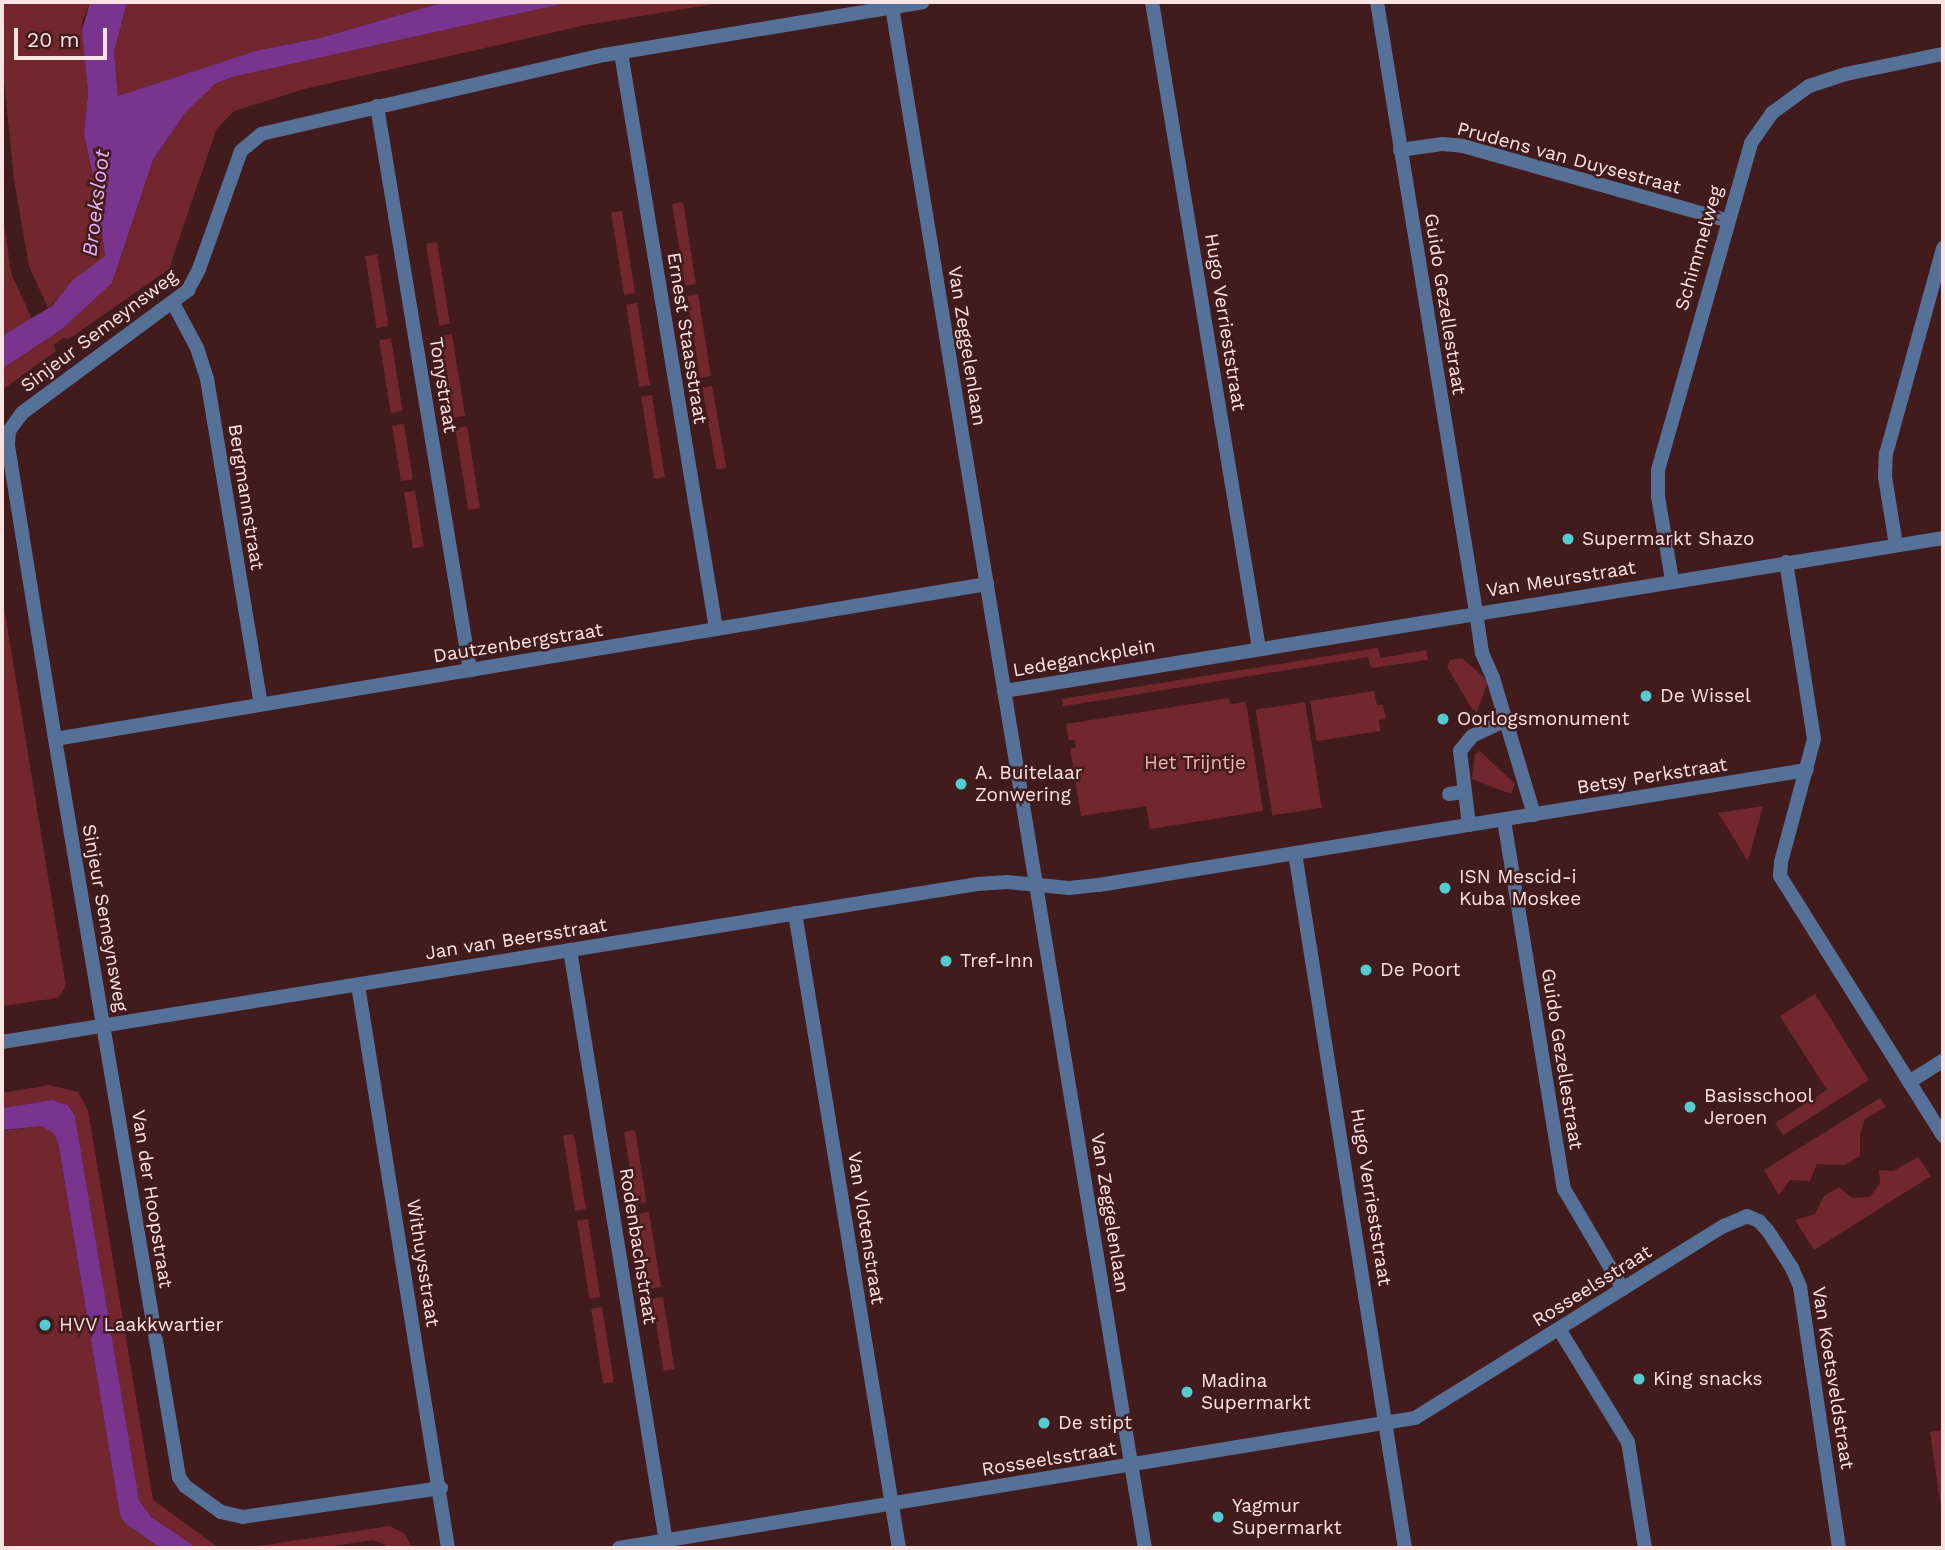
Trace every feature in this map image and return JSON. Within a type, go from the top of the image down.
[{"type":"street","name":"Sinjeur Semeynsweg","points":[[104,1026],[8,444],[9,431],[22,413],[188,290],[197,275],[239,156],[246,144],[261,134],[621,53],[923,2]]},
{"type":"street","name":"Hugo Verrieststraat","points":[[1152,2],[1259,648]]},
{"type":"street","name":"Guido Gezellestraat","points":[[1377,2],[1476,612]]},
{"type":"street","name":"Van Zeggelenlaan","points":[[892,7],[1004,691]]},
{"type":"street","name":"Ernest Staasstraat","points":[[621,53],[716,629]]},
{"type":"street","name":"Schimmelweg","points":[[1672,580],[1658,496],[1658,470],[1751,143],[1763,122],[1782,103],[1826,79],[1943,56]]},
{"type":"street","name":"Tonystraat","points":[[377,106],[470,670]]},
{"type":"street","name":"Prudens van Duysestraat","points":[[1400,150],[1442,144],[1463,146],[1727,220]]},
{"type":"street","points":[[1896,545],[1885,464],[1943,248]]},
{"type":"street","name":"Bergmannstraat","points":[[173,303],[197,348],[207,379],[261,705]]},
{"type":"street","name":"Van Meursstraat","points":[[1476,612],[1943,538]]},
{"type":"street","points":[[1786,562],[1814,730],[1807,770],[1781,862],[1781,879],[1943,1136]]},
{"type":"street","name":"Dautzenbergstraat","points":[[55,740],[987,584]]},
{"type":"street","name":"Ledeganckplein","points":[[1036,885],[1004,691],[1476,612]]},
{"type":"street","points":[[1476,612],[1482,653],[1506,720],[1534,815]]},
{"type":"street","points":[[1469,825],[1457,793],[1459,758],[1463,745],[1472,737],[1506,720]]},
{"type":"street","name":"Betsy Perkstraat","points":[[1504,820],[1807,770]]},
{"type":"street","name":"Guido Gezellestraat","points":[[1504,820],[1564,1189],[1623,1289]]},
{"type":"street","points":[[1036,885],[1069,888],[1099,885],[1504,820]]},
{"type":"street","name":"Hugo Verrieststraat","points":[[1295,853],[1388,1423],[1405,1548]]},
{"type":"street","name":"Jan van Beersstraat","points":[[2,1042],[978,884],[1007,881],[1036,885]]},
{"type":"street","name":"Van Zeggelenlaan","points":[[1036,885],[1145,1548]]},
{"type":"street","name":"Van Vlotenstraat","points":[[795,913],[899,1548]]},
{"type":"street","name":"Rodenbachstraat","points":[[570,950],[667,1544]]},
{"type":"street","name":"Withuysstraat","points":[[358,985],[441,1488],[448,1548]]},
{"type":"street","name":"Van der Hoopstraat","points":[[104,1026],[182,1483],[221,1512],[243,1517],[441,1488]]},
{"type":"street","points":[[1909,1082],[1943,1061]]},
{"type":"street","name":"Rosseelsstraat","points":[[619,1548],[667,1544],[891,1504],[1388,1423],[1424,1414],[1734,1220],[1751,1217],[1762,1224]]},
{"type":"street","name":"Van Koetsveldstraat","points":[[1762,1224],[1799,1283],[1839,1548]]},
{"type":"street","points":[[1559,1329],[1628,1442],[1645,1548]]},
{"type":"green space","points":[[2,2],[90,2],[82,22],[88,93],[84,134],[97,195],[105,256],[48,308],[29,266],[14,180],[2,60]]},
{"type":"green space","points":[[127,2],[444,2],[320,38],[255,51],[118,96],[114,52]]},
{"type":"green space","points":[[571,2],[727,2],[586,25],[304,89],[234,111],[216,130],[169,269],[69,339],[63,338],[54,345],[56,351],[2,390],[2,369],[62,329],[112,283],[153,160],[185,113],[215,84],[232,77]]},
{"type":"green space","points":[[683,202],[696,284],[685,286],[672,204]]},
{"type":"green space","points":[[2,208],[11,273],[32,319],[2,336]]},
{"type":"green space","points":[[622,211],[635,293],[624,295],[611,213]]},
{"type":"green space","points":[[437,242],[450,324],[439,326],[426,244]]},
{"type":"green space","points":[[377,254],[388,326],[377,328],[365,256]]},
{"type":"green space","points":[[698,294],[711,376],[700,378],[687,296]]},
{"type":"green space","points":[[637,303],[650,385],[639,387],[626,305]]},
{"type":"green space","points":[[452,334],[465,416],[454,418],[441,336]]},
{"type":"green space","points":[[391,338],[403,411],[391,413],[379,340]]},
{"type":"green space","points":[[712,386],[726,468],[717,469],[702,388]]},
{"type":"green space","points":[[652,395],[665,477],[654,479],[641,397]]},
{"type":"green space","points":[[404,424],[413,479],[401,481],[392,426]]},
{"type":"green space","points":[[467,426],[480,508],[468,510],[455,428]]},
{"type":"green space","points":[[415,491],[424,546],[413,548],[404,493]]},
{"type":"green space","points":[[2,595],[66,986],[58,998],[2,1006]]},
{"type":"green space","points":[[1378,648],[1380,658],[1426,650],[1428,660],[1371,668],[1368,657],[1063,706],[1062,699]]},
{"type":"green space","points":[[1462,658],[1488,681],[1477,712],[1472,709],[1447,667],[1450,660]]},
{"type":"green space","points":[[1374,691],[1377,705],[1383,705],[1386,719],[1379,720],[1380,731],[1317,741],[1310,701]]},
{"type":"green space","name":"Het Trijntje","points":[[1229,698],[1230,704],[1246,702],[1263,811],[1150,829],[1146,806],[1081,816],[1070,749],[1076,747],[1074,740],[1069,740],[1066,724]]},
{"type":"green space","points":[[1305,702],[1322,808],[1272,816],[1256,710]]},
{"type":"green space","points":[[1480,751],[1515,784],[1511,794],[1472,779],[1475,755]]},
{"type":"green space","points":[[1763,806],[1748,861],[1718,813]]},
{"type":"green space","points":[[1815,994],[1869,1080],[1783,1135],[1775,1123],[1827,1090],[1780,1016]]},
{"type":"green space","points":[[49,1085],[78,1092],[88,1110],[153,1500],[219,1548],[197,1548],[151,1517],[139,1500],[75,1116],[68,1105],[52,1100],[2,1108],[2,1093]]},
{"type":"green space","points":[[1880,1098],[1886,1107],[1865,1119],[1860,1133],[1860,1156],[1845,1165],[1817,1164],[1810,1181],[1790,1180],[1779,1195],[1764,1170]]},
{"type":"green space","name":"HVV Laakkwartier","points":[[42,1126],[53,1133],[58,1142],[120,1515],[125,1523],[160,1548],[2,1548],[2,1131]]},
{"type":"green space","points":[[635,1130],[646,1202],[636,1204],[624,1132]]},
{"type":"green space","points":[[574,1134],[586,1209],[575,1211],[563,1136]]},
{"type":"green space","points":[[1918,1157],[1931,1176],[1814,1250],[1795,1220],[1815,1214],[1824,1196],[1839,1187],[1852,1198],[1870,1197],[1880,1183],[1879,1170],[1893,1171]]},
{"type":"green space","points":[[649,1212],[661,1287],[650,1289],[638,1214]]},
{"type":"green space","points":[[588,1219],[600,1297],[589,1299],[577,1221]]},
{"type":"green space","points":[[663,1297],[674,1369],[664,1371],[652,1299]]},
{"type":"green space","points":[[602,1307],[614,1382],[603,1384],[591,1309]]},
{"type":"green space","points":[[1943,1430],[1943,1522],[1930,1432]]},
{"type":"green space","points":[[390,1526],[405,1534],[412,1548],[393,1548],[373,1540],[322,1548],[245,1548]]},
{"type":"shaded area","points":[[90,2],[127,2],[114,52],[118,96],[255,51],[320,38],[444,2],[571,2],[232,77],[215,84],[185,113],[153,160],[112,283],[62,329],[2,369],[2,336],[52,306],[73,280],[105,256],[97,195],[84,134],[88,93],[82,31]]},
{"type":"shaded area","points":[[52,1100],[68,1105],[75,1116],[139,1500],[151,1517],[197,1548],[160,1548],[125,1523],[120,1515],[58,1142],[53,1133],[42,1126],[4,1130],[2,1108]]},
{"type":"place","name":"Supermarkt Shazo","points":[[1568,539]]},
{"type":"place","name":"De Wissel","points":[[1646,696]]},
{"type":"place","name":"Oorlogsmonument","points":[[1443,719]]},
{"type":"place","name":"A. Buitelaar Zonwering","points":[[961,784]]},
{"type":"place","name":"ISN Mescid-i Kuba Moskee","points":[[1445,888]]},
{"type":"place","name":"Tref-Inn","points":[[946,961]]},
{"type":"place","name":"De Poort","points":[[1366,970]]},
{"type":"place","name":"Basisschool Jeroen","points":[[1690,1107]]},
{"type":"place","name":"HVV Laakkwartier","points":[[45,1325]]},
{"type":"place","name":"King snacks","points":[[1639,1379]]},
{"type":"place","name":"Madina Supermarkt","points":[[1187,1392]]},
{"type":"place","name":"De stipt","points":[[1044,1423]]},
{"type":"place","name":"Yagmur Supermarkt","points":[[1218,1517]]},
{"type":"water label","name":"Broeksloot","points":[[96,203]]}]
